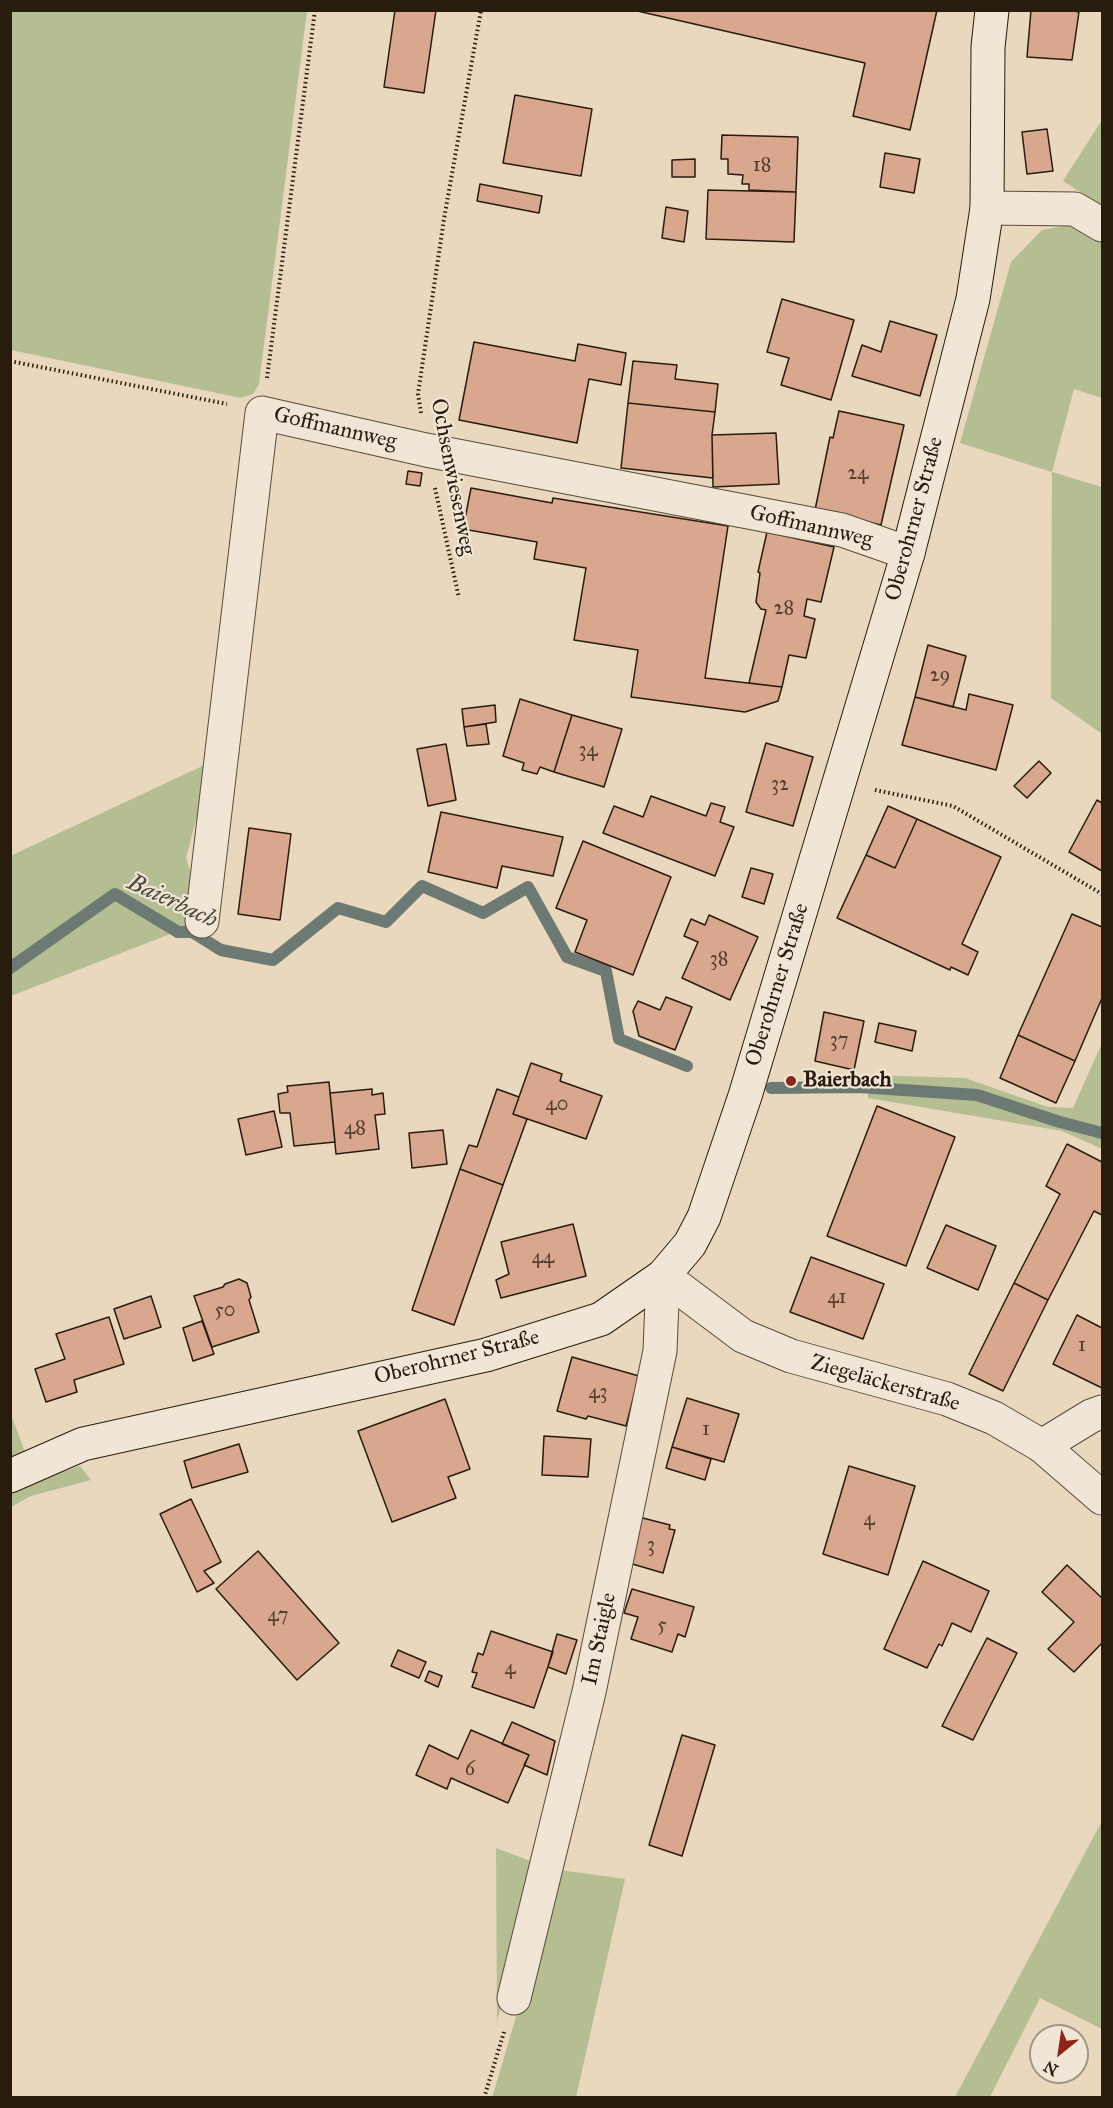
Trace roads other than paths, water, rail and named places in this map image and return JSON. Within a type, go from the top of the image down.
[{"type":"street","name":"Oberohrner Straße","points":[[10,1476],[83,1444],[486,1355],[601,1319],[663,1276],[690,1244],[704,1216],[745,1096],[908,553],[973,299],[987,208],[988,47],[992,10]]},
{"type":"street","points":[[987,208],[1075,209],[1102,225]]},
{"type":"street","name":"Goffmannweg","points":[[202,921],[262,413],[426,450],[842,530],[908,553]]},
{"type":"street","name":"Ziegeläckerstraße","points":[[663,1276],[743,1336],[791,1356],[946,1399],[994,1418],[1042,1446],[1102,1497]]},
{"type":"street","name":"Im Staigle","points":[[514,1998],[589,1692],[660,1351],[663,1276]]},
{"type":"street","points":[[1042,1446],[1091,1416],[1102,1412]]},
{"type":"waterway","name":"Baierbach","points":[[10,968],[115,894],[178,932],[192,932],[221,950],[273,960],[338,908],[386,922],[422,886],[483,913],[528,887],[567,957],[606,971],[619,1039],[687,1066]]},
{"type":"waterway","name":"Baierbach","points":[[771,1088],[859,1087],[977,1095],[1102,1133]]},
{"type":"place","name":"Baierbach","points":[[791,1081]]}]
